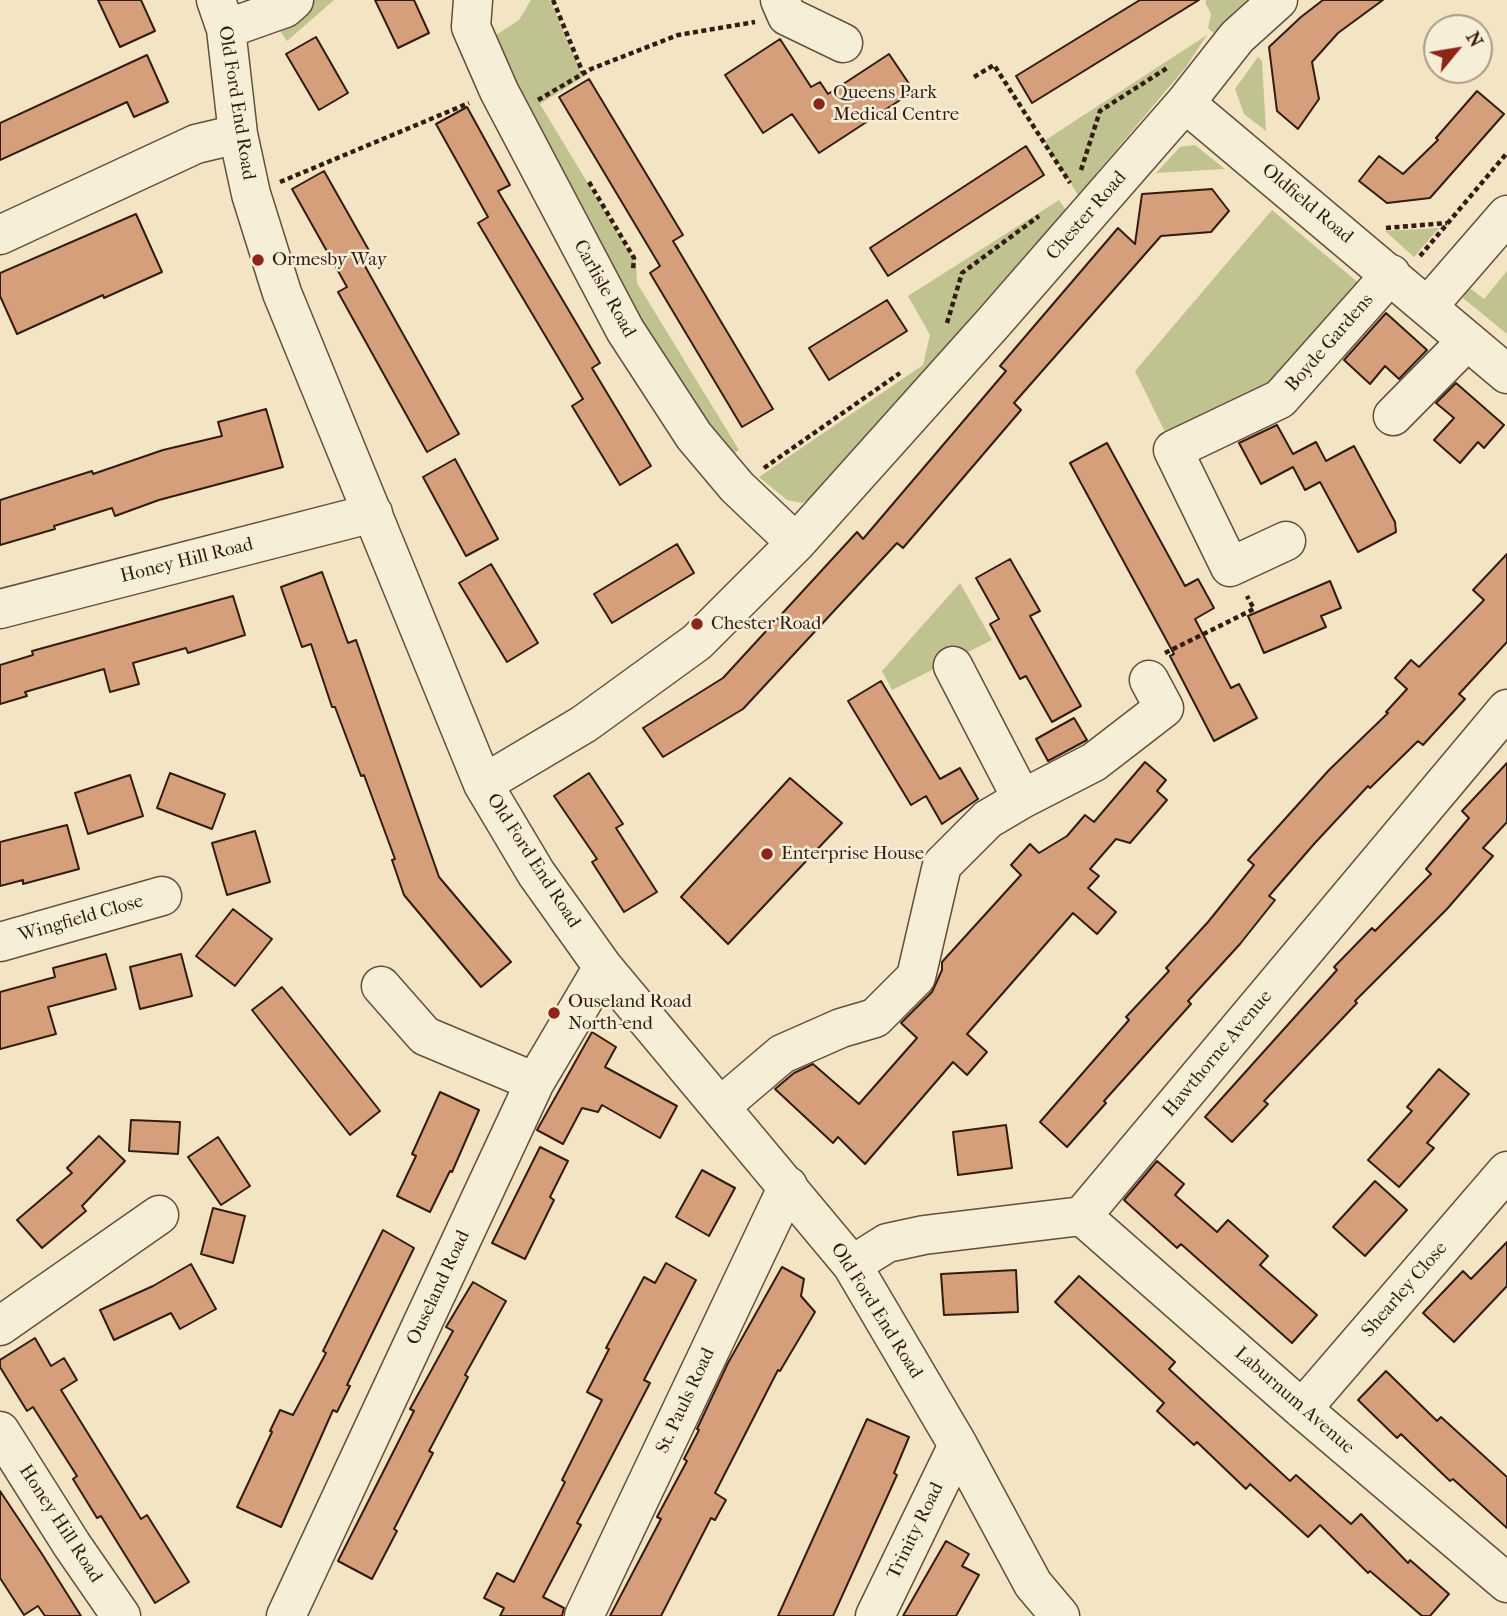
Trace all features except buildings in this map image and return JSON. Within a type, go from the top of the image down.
[{"type":"street","points":[[221,15],[285,8],[294,0]]},
{"type":"street","name":"Carlisle Road","points":[[473,0],[471,27],[505,102],[625,330],[694,436],[737,487],[796,542]]},
{"type":"street","name":"Chester Road","points":[[483,784],[584,724],[697,642],[796,542],[994,322],[1185,103],[1237,37],[1278,0]]},
{"type":"street","points":[[783,8],[843,43]]},
{"type":"street","name":"Old Ford End Road","points":[[221,15],[251,194],[282,293],[483,784],[536,873],[603,967],[852,1265],[958,1445],[1033,1584],[1060,1616]]},
{"type":"street","name":"Oldfield Road","points":[[1185,103],[1507,374]]},
{"type":"street","points":[[0,235],[196,144],[239,134]]},
{"type":"street","points":[[1406,287],[1507,215]]},
{"type":"street","name":"Boyde Gardens","points":[[1230,567],[1173,450],[1280,400],[1406,287]]},
{"type":"street","points":[[1393,416],[1467,341]]},
{"type":"street","name":"Honey Hill Road","points":[[0,609],[373,513]]},
{"type":"street","points":[[1230,567],[1286,541]]},
{"type":"street","points":[[953,666],[1022,799]]},
{"type":"street","points":[[721,1106],[782,1054],[841,1028],[875,1018],[916,977],[942,865],[988,819],[1094,762],[1156,694]]},
{"type":"street","name":"Hawthorne Avenue","points":[[1082,1216],[1507,709]]},
{"type":"street","name":"Wingfield Close","points":[[0,942],[162,896]]},
{"type":"street","name":"Ouseland Road","points":[[286,1616],[536,1082],[603,967]]},
{"type":"street","points":[[383,985],[425,1036],[536,1082]]},
{"type":"street","name":"Shearley Close","points":[[1302,1409],[1507,1171]]},
{"type":"street","name":"St. Pauls Road","points":[[584,1616],[788,1186]]},
{"type":"street","points":[[0,1326],[159,1215]]},
{"type":"street","points":[[852,1265],[887,1243],[925,1235],[1082,1216]]},
{"type":"street","name":"Laburnum Avenue","points":[[1082,1216],[1302,1409],[1507,1583]]},
{"type":"street","name":"Honey Hill Road","points":[[0,1431],[72,1545],[121,1616]]},
{"type":"street","name":"Trinity Road","points":[[875,1616],[958,1445]]},
{"type":"path","points":[[553,0],[583,73]]},
{"type":"path","points":[[251,194],[583,73],[678,35],[783,8]]},
{"type":"path","points":[[974,78],[994,65],[1075,189],[1100,111],[1177,61]]},
{"type":"path","points":[[1406,287],[1448,223],[1507,153]]},
{"type":"path","points":[[944,334],[962,273],[1044,212]]},
{"type":"path","points":[[1353,242],[1375,229],[1448,223]]},
{"type":"path","points":[[737,487],[907,369]]},
{"type":"path","points":[[1156,694],[1141,666],[1254,609],[1230,567]]},
{"type":"green space","points":[[259,0],[334,0],[287,41]]},
{"type":"green space","points":[[531,0],[550,0],[583,77],[540,104],[636,263],[637,283],[739,450],[731,455],[640,342],[493,37],[519,20]]},
{"type":"green space","points":[[1257,0],[1218,37],[1208,28],[1211,14],[1205,2]]},
{"type":"green space","points":[[1207,35],[1186,67],[1078,195],[1044,141]]},
{"type":"green space","points":[[1258,57],[1262,61],[1266,131],[1244,114],[1235,89]]},
{"type":"green space","points":[[1195,145],[1225,169],[1156,173],[1180,147]]},
{"type":"green space","points":[[1059,200],[1066,210],[825,490],[802,503],[787,500],[759,477],[923,365],[930,335],[908,296]]},
{"type":"green space","points":[[1272,210],[1367,290],[1277,390],[1168,438],[1135,371]]},
{"type":"green space","points":[[1439,228],[1414,257],[1385,231]]},
{"type":"green space","points":[[1507,271],[1507,334],[1463,298],[1467,286],[1484,299]]},
{"type":"green space","points":[[960,583],[992,640],[892,690],[882,671]]},
{"type":"place","name":"Queens Park Medical Centre","points":[[819,104]]},
{"type":"place","name":"Ormesby Way","points":[[258,260]]},
{"type":"place","name":"Chester Road","points":[[697,624]]},
{"type":"place","name":"Enterprise House","points":[[767,854]]},
{"type":"place","name":"Ouseland Road North-end","points":[[554,1013]]}]
